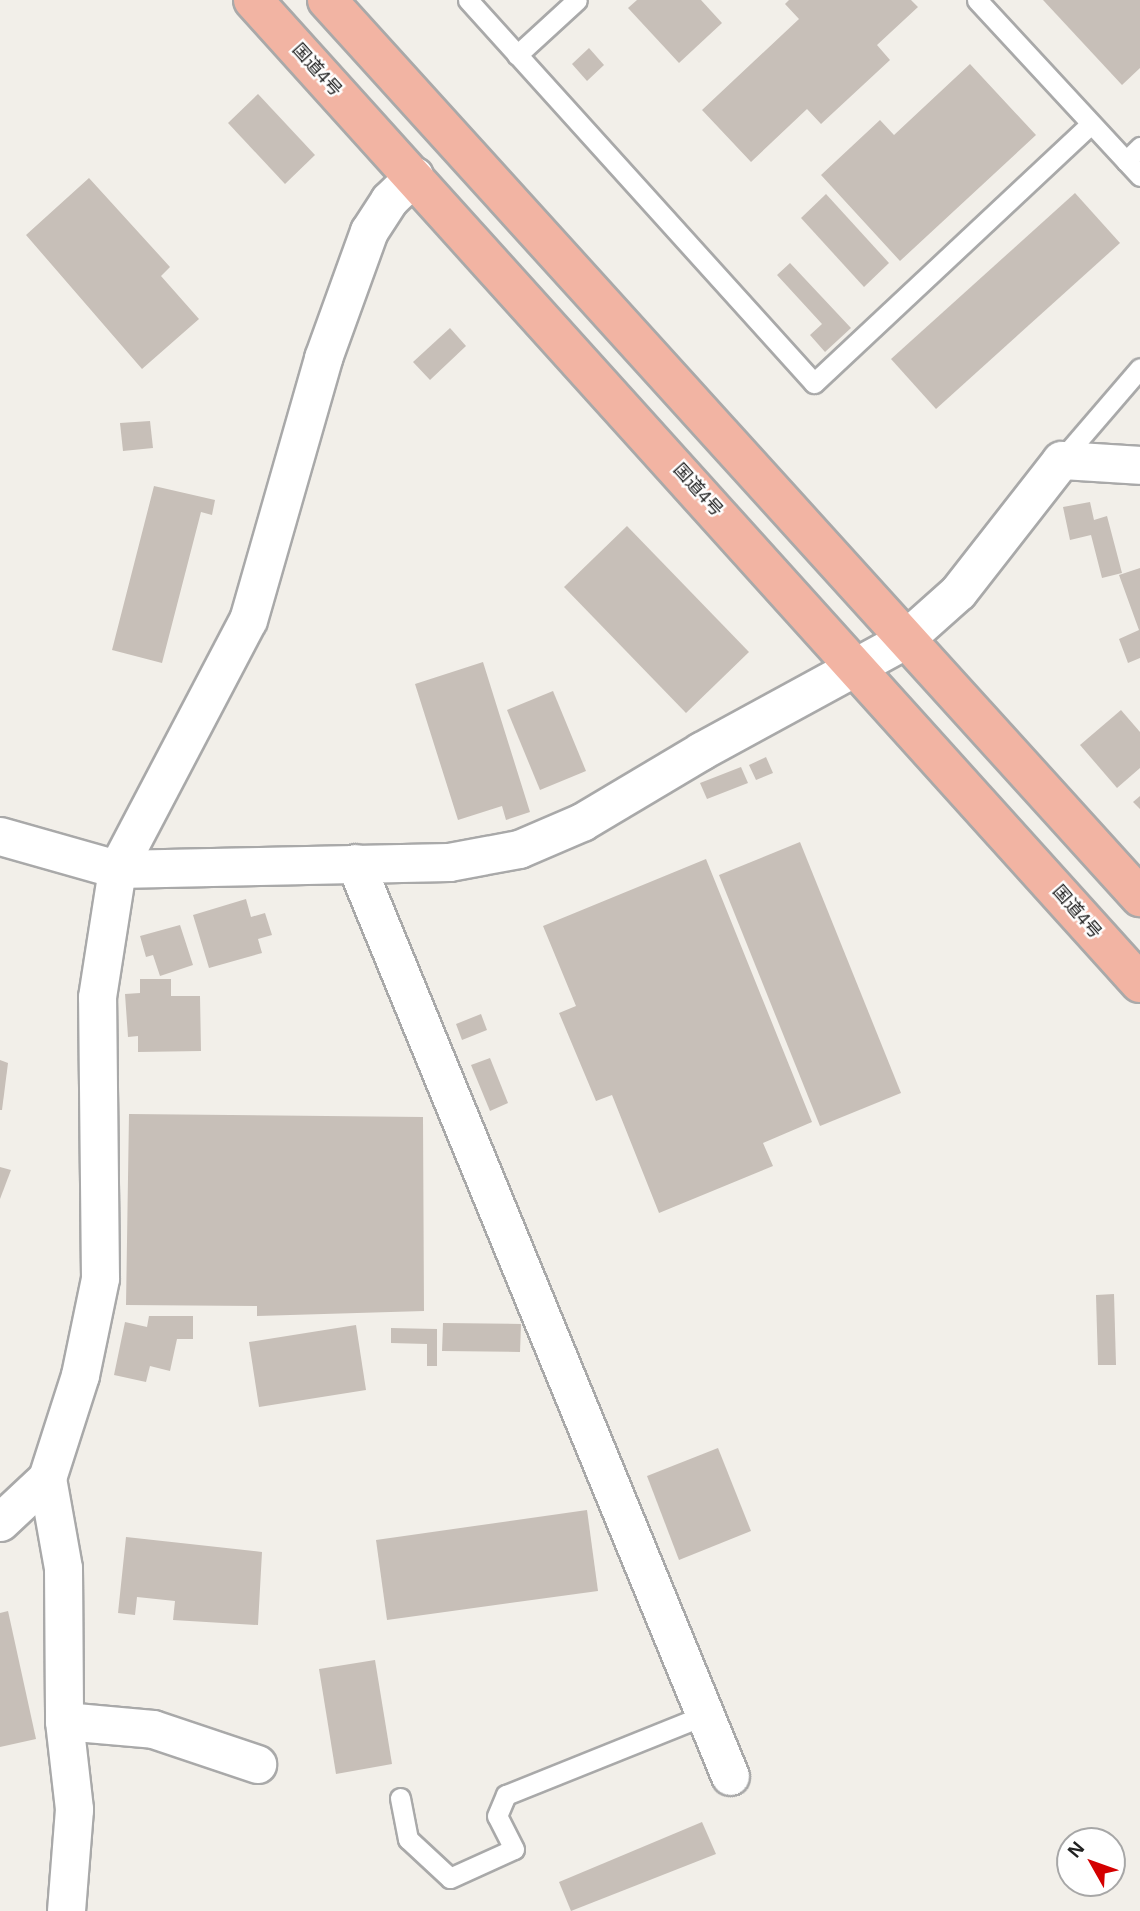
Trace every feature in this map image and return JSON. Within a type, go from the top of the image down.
[{"type":"highway","name":"国道4号","points":[[253,0],[1140,983]]},
{"type":"highway","points":[[327,0],[903,640],[1140,897]]},
{"type":"street","points":[[66,1911],[74,1809],[64,1721],[63,1568],[47,1478],[80,1375],[100,1278],[97,997],[117,869],[248,620],[323,358],[369,231],[389,200],[414,176]]},
{"type":"street","points":[[0,836],[117,869],[449,862],[557,836],[701,751],[858,669],[903,640],[958,592],[1061,460],[1140,465]]},
{"type":"street","points":[[355,863],[730,1776]]},
{"type":"street","points":[[0,1522],[47,1478]]},
{"type":"street","points":[[64,1721],[153,1729],[257,1764]]},
{"type":"lane","points":[[468,0],[814,383],[1091,124]]},
{"type":"lane","points":[[517,55],[577,0]]},
{"type":"lane","points":[[977,0],[1091,124],[1133,154],[1140,176]]},
{"type":"lane","points":[[1061,460],[1140,368]]},
{"type":"lane","points":[[400,1798],[408,1839],[450,1878],[513,1849],[497,1816],[506,1796],[705,1715]]},
{"type":"building","points":[[637,0],[701,0],[722,23],[679,63],[628,8]]},
{"type":"building","points":[[789,0],[911,0],[918,7],[877,45],[890,60],[821,124],[807,109],[751,162],[702,110],[799,19],[785,4]]},
{"type":"building","points":[[1043,0],[1140,0],[1140,68],[1122,85]]},
{"type":"building","points":[[589,48],[604,65],[587,81],[572,64]]},
{"type":"building","points":[[970,64],[1036,135],[900,261],[821,175],[880,120],[894,135]]},
{"type":"building","points":[[258,94],[315,155],[285,184],[228,123]]},
{"type":"building","points":[[89,178],[170,267],[161,276],[199,319],[142,369],[26,235]]},
{"type":"building","points":[[1075,193],[1120,243],[936,409],[891,359]]},
{"type":"building","points":[[826,194],[889,263],[864,287],[801,218]]},
{"type":"building","points":[[790,263],[851,328],[825,352],[810,335],[822,324],[777,275]]},
{"type":"building","points":[[450,328],[466,346],[430,380],[413,362]]},
{"type":"building","points":[[150,421],[153,448],[123,451],[120,423]]},
{"type":"building","points":[[154,486],[215,500],[212,515],[201,512],[162,663],[112,650]]},
{"type":"building","points":[[1090,502],[1094,520],[1107,516],[1122,573],[1102,578],[1091,535],[1070,540],[1063,507]]},
{"type":"building","points":[[627,526],[749,652],[686,713],[564,587]]},
{"type":"building","points":[[1140,568],[1140,658],[1128,663],[1119,639],[1139,630],[1119,575]]},
{"type":"building","points":[[483,662],[530,812],[506,820],[502,806],[458,820],[415,684]]},
{"type":"building","points":[[553,691],[586,771],[540,790],[507,710]]},
{"type":"building","points":[[1121,710],[1140,732],[1140,768],[1117,788],[1080,745]]},
{"type":"building","points":[[766,757],[773,773],[756,780],[749,765]]},
{"type":"building","points":[[741,767],[748,783],[707,799],[700,783]]},
{"type":"building","points":[[1140,796],[1140,809],[1133,802]]},
{"type":"building","points":[[800,842],[901,1093],[820,1126],[719,875]]},
{"type":"building","points":[[706,859],[812,1122],[763,1143],[773,1166],[659,1213],[612,1095],[596,1101],[559,1013],[576,1006],[543,926]]},
{"type":"building","points":[[246,899],[251,917],[265,913],[272,935],[258,939],[262,953],[209,968],[193,915]]},
{"type":"building","points":[[180,925],[193,965],[160,976],[153,955],[146,957],[140,936]]},
{"type":"building","points":[[140,979],[171,979],[171,996],[200,996],[201,1051],[138,1052],[138,1036],[128,1037],[125,994],[140,993]]},
{"type":"building","points":[[481,1014],[487,1030],[462,1040],[456,1024]]},
{"type":"building","points":[[490,1058],[508,1103],[490,1111],[471,1065]]},
{"type":"building","points":[[0,1060],[8,1063],[2,1110],[0,1110]]},
{"type":"building","points":[[129,1114],[423,1117],[424,1311],[257,1316],[257,1306],[126,1305]]},
{"type":"building","points":[[0,1167],[11,1170],[0,1199]]},
{"type":"building","points":[[1114,1294],[1116,1365],[1098,1365],[1096,1295]]},
{"type":"building","points":[[149,1316],[193,1316],[193,1339],[177,1339],[170,1371],[150,1366],[146,1382],[114,1375],[125,1322],[147,1327]]},
{"type":"building","points":[[443,1323],[521,1324],[520,1352],[442,1351]]},
{"type":"building","points":[[356,1325],[366,1390],[259,1407],[249,1342]]},
{"type":"building","points":[[391,1328],[437,1329],[437,1366],[427,1366],[427,1344],[391,1343]]},
{"type":"building","points":[[718,1448],[751,1531],[679,1560],[647,1476]]},
{"type":"building","points":[[587,1510],[598,1591],[387,1620],[376,1540]]},
{"type":"building","points":[[126,1537],[262,1552],[258,1625],[173,1620],[175,1601],[137,1597],[135,1615],[118,1613]]},
{"type":"building","points":[[8,1611],[36,1739],[0,1747],[0,1613]]},
{"type":"building","points":[[375,1660],[392,1764],[336,1774],[319,1669]]},
{"type":"building","points":[[702,1822],[716,1854],[571,1911],[559,1882]]}]
